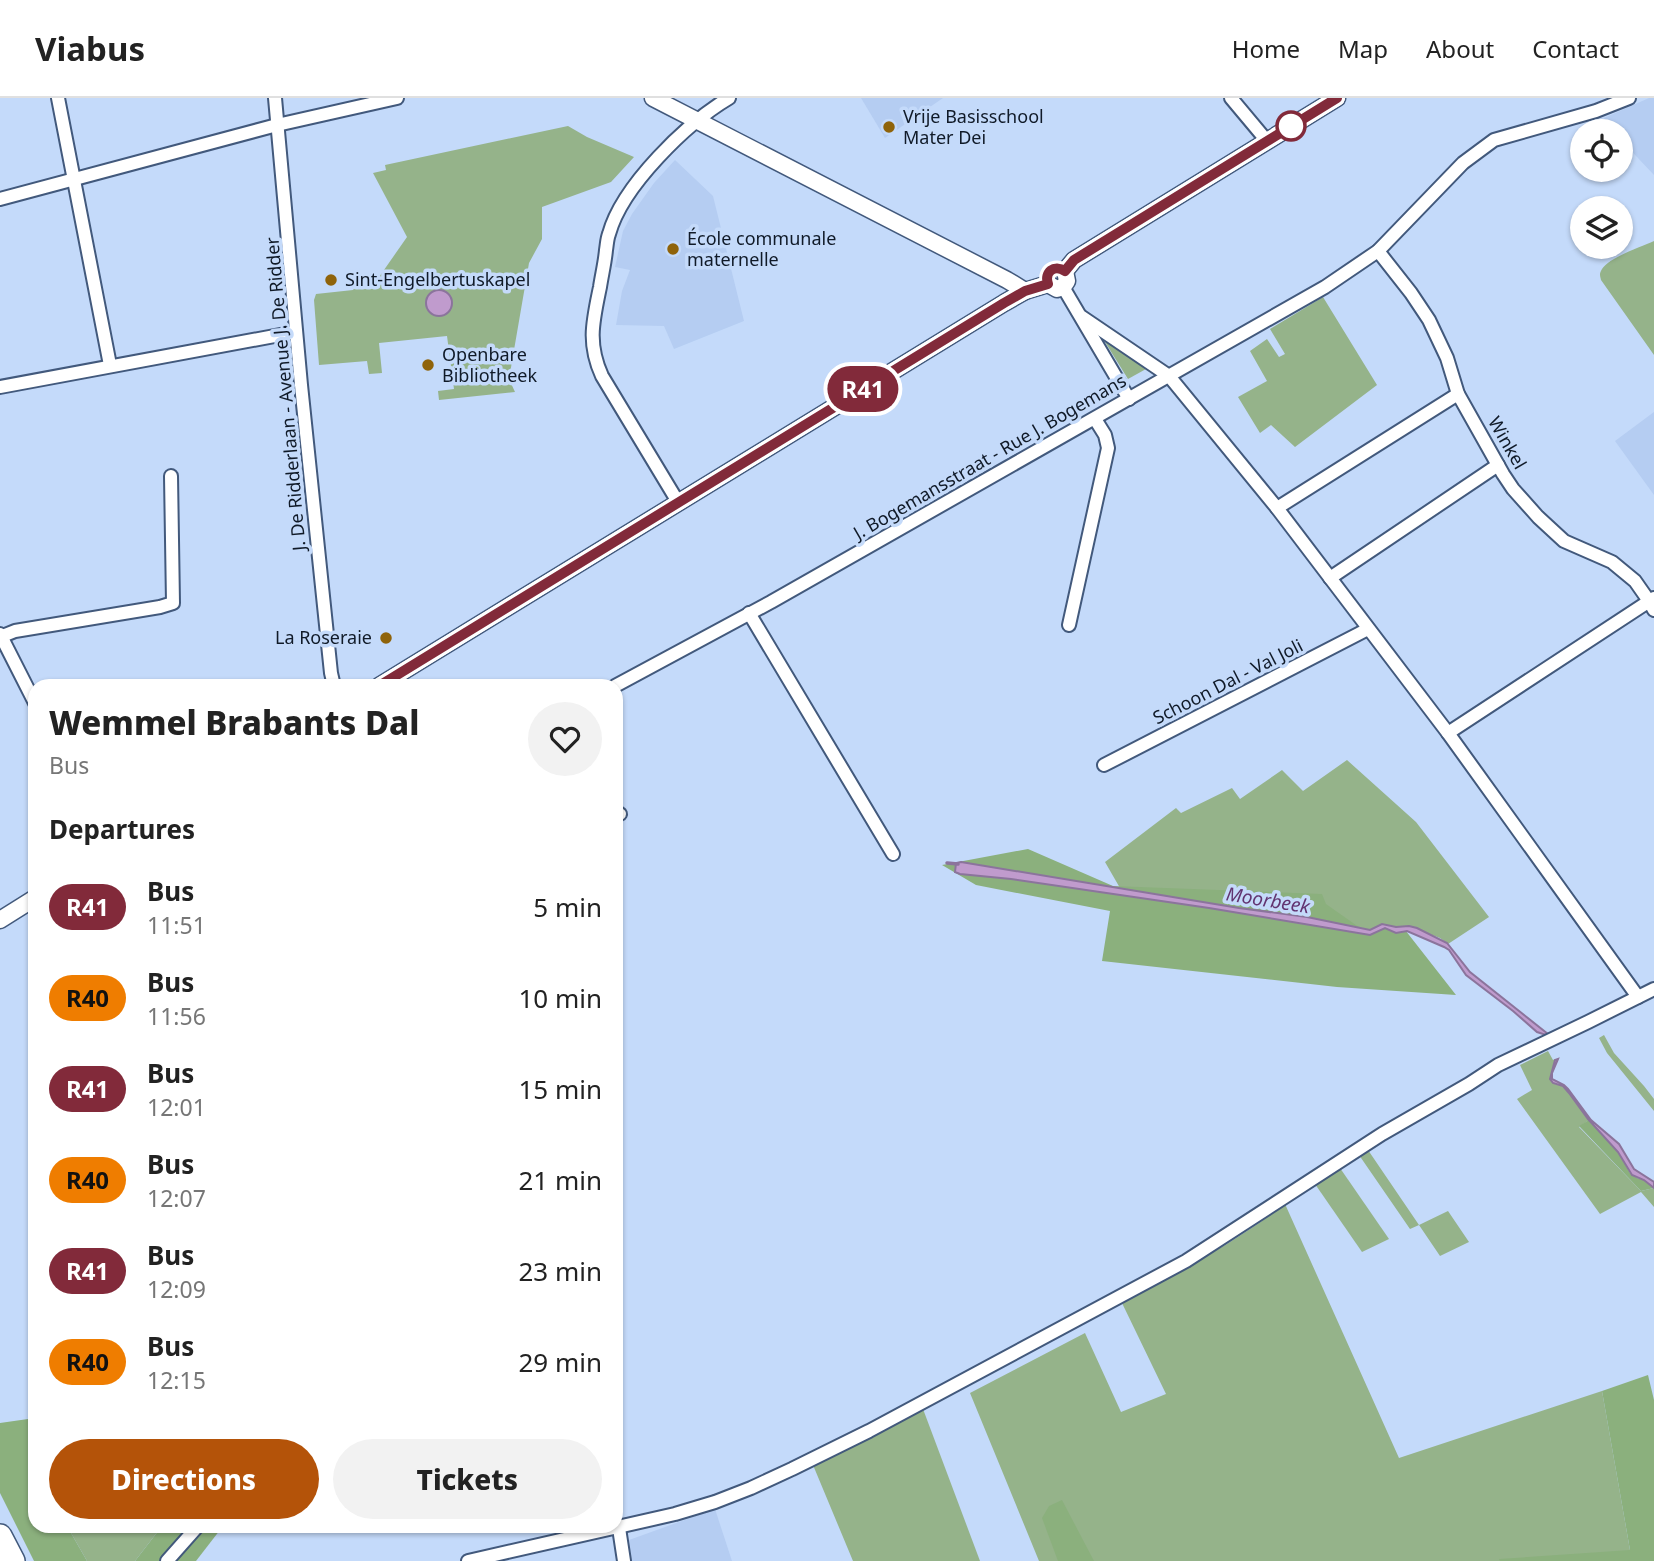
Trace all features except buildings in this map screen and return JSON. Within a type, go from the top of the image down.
[{"type":"highway","points":[[0,1536],[13,1561]]},
{"type":"street","points":[[58,98],[110,365]]},
{"type":"street","name":"J. De Ridderlaan - Avenue J. De Ridder","points":[[275,98],[296,332],[333,679]]},
{"type":"street","points":[[0,199],[277,125],[397,98]]},
{"type":"street","points":[[653,98],[1025,291]]},
{"type":"street","points":[[678,502],[602,376],[596,363],[592,340],[608,234],[617,214],[644,174],[666,149],[696,121],[729,98]]},
{"type":"street","points":[[1231,98],[1267,141]]},
{"type":"street","points":[[390,679],[1025,291],[1058,281],[1074,260],[1337,98]]},
{"type":"street","name":"J. Bogemansstraat - Rue J. Bogemans","points":[[623,682],[1095,419],[1325,287],[1378,251],[1463,163],[1493,140],[1596,111],[1629,98]]},
{"type":"street","name":"Winkel","points":[[1378,251],[1429,320],[1447,359],[1458,394],[1513,489],[1564,541],[1612,562],[1635,581],[1652,603]]},
{"type":"street","points":[[1058,281],[1129,399]]},
{"type":"street","points":[[1082,317],[1168,376],[1277,508],[1448,733],[1638,997]]},
{"type":"street","points":[[0,387],[296,332]]},
{"type":"street","points":[[1277,508],[1458,394]]},
{"type":"street","points":[[1069,625],[1108,448],[1105,435],[1095,419]]},
{"type":"street","points":[[1330,578],[1498,465]]},
{"type":"street","points":[[28,690],[0,636],[15,631],[173,603],[171,476]]},
{"type":"street","points":[[1448,733],[1652,603]]},
{"type":"street","points":[[749,613],[893,854]]},
{"type":"street","name":"Schoon Dal - Val Joli","points":[[1104,765],[1367,629]]},
{"type":"street","points":[[0,920],[28,902]]},
{"type":"street","points":[[623,1527],[675,1514],[751,1488],[869,1431],[1186,1261],[1382,1134],[1498,1065],[1654,989]]},
{"type":"street","points":[[167,1561],[192,1533]]},
{"type":"street","points":[[467,1561],[590,1533]]},
{"type":"street","points":[[620,1533],[624,1561]]},
{"type":"shaded area","name":"Vrije Basisschool Mater Dei","points":[[861,98],[943,98],[885,138]]},
{"type":"shaded area","points":[[1654,98],[1654,175],[1633,153],[1633,119],[1604,118]]},
{"type":"shaded area","name":"École communale maternelle","points":[[675,160],[713,196],[744,321],[674,349],[664,326],[616,325],[622,291],[630,270],[615,267],[623,231],[632,214],[654,183]]},
{"type":"shaded area","points":[[439,290],[448,294],[452,303],[448,312],[439,316],[430,312],[426,303],[430,294]]},
{"type":"shaded area","points":[[1654,412],[1654,495],[1615,441]]},
{"type":"shaded area","points":[[956,863],[1307,917],[1370,930],[1382,924],[1417,928],[1447,943],[1470,972],[1548,1034],[1537,1032],[1466,975],[1449,950],[1407,931],[1396,933],[1385,928],[1370,935],[1209,908],[960,874],[955,872]]},
{"type":"shaded area","points":[[1558,1059],[1552,1079],[1568,1089],[1591,1120],[1619,1144],[1634,1169],[1654,1182],[1654,1188],[1632,1175],[1618,1152],[1588,1119],[1569,1093],[1550,1079],[1555,1060]]},
{"type":"shaded area","points":[[715,1509],[732,1561],[631,1561],[629,1540]]},
{"type":"green space","points":[[568,126],[634,157],[611,182],[542,207],[542,239],[529,263],[509,379],[515,392],[439,400],[438,391],[454,389],[447,336],[379,343],[382,373],[369,374],[367,361],[319,365],[314,300],[316,294],[353,290],[364,276],[377,280],[407,237],[373,173],[386,170],[385,165]]},
{"type":"green space","points":[[1654,241],[1654,355],[1601,280],[1600,274],[1606,265],[1614,259],[1633,259],[1633,250]]},
{"type":"green space","points":[[1323,297],[1377,385],[1295,447],[1271,425],[1260,433],[1238,397],[1267,381],[1250,351],[1267,339],[1279,357],[1285,354],[1270,329]]},
{"type":"green space","points":[[1106,340],[1146,365],[1146,369],[1128,379]]},
{"type":"green space","points":[[1347,760],[1416,822],[1489,917],[1448,944],[1409,926],[1370,930],[1120,888],[1105,862],[1176,808],[1181,813],[1232,788],[1240,799],[1282,770],[1303,791]]},
{"type":"green space","points":[[1028,849],[1113,886],[1322,894],[1326,904],[1363,930],[1402,926],[1456,995],[1337,987],[1102,961],[1110,911],[976,885],[942,865]]},
{"type":"green space","points":[[1604,1035],[1614,1053],[1654,1099],[1654,1111],[1607,1053],[1599,1038]]},
{"type":"green space","points":[[1548,1051],[1553,1060],[1555,1059],[1550,1079],[1566,1088],[1589,1120],[1579,1127],[1641,1191],[1654,1188],[1654,1207],[1641,1192],[1600,1214],[1517,1099],[1532,1090],[1520,1065]]},
{"type":"green space","points":[[1589,1120],[1618,1152],[1630,1173],[1654,1188],[1641,1191],[1579,1126]]},
{"type":"green space","points":[[1368,1150],[1419,1225],[1410,1229],[1359,1155]]},
{"type":"green space","points":[[1340,1168],[1389,1239],[1362,1252],[1315,1184]]},
{"type":"green space","points":[[1285,1204],[1399,1458],[1602,1391],[1630,1550],[1654,1561],[1039,1561],[970,1393],[1085,1333],[1121,1412],[1166,1394],[1122,1303],[1227,1244]]},
{"type":"green space","points":[[1448,1211],[1469,1242],[1440,1256],[1419,1225]]},
{"type":"green space","points":[[1648,1375],[1654,1400],[1654,1561],[1500,1561],[1499,1559],[1630,1550],[1602,1391]]},
{"type":"green space","points":[[923,1409],[980,1561],[853,1561],[813,1465],[855,1446]]},
{"type":"green space","points":[[28,1419],[28,1533],[71,1533],[87,1561],[34,1561],[0,1493],[0,1423]]},
{"type":"green space","points":[[1062,1500],[1094,1561],[1058,1561],[1042,1518],[1049,1506]]},
{"type":"green space","points":[[71,1533],[157,1533],[135,1561],[87,1561]]},
{"type":"green space","points":[[157,1533],[218,1533],[196,1561],[135,1561]]},
{"type":"waterway","name":"Moorbeek","points":[[947,863],[958,864]]},
{"type":"bus line","name":"R41","points":[[390,679],[1004,303],[1025,291],[1048,284],[1046,278],[1052,269],[1065,271],[1074,260],[1337,98]]},
{"type":"place","name":"Vrije Basisschool Mater Dei","points":[[889,127]]},
{"type":"place","name":"École communale maternelle","points":[[673,249]]},
{"type":"place","name":"Sint-Engelbertuskapel","points":[[331,280]]},
{"type":"place","name":"Openbare Bibliotheek","points":[[428,365]]},
{"type":"place","name":"La Roseraie","points":[[386,638]]}]
